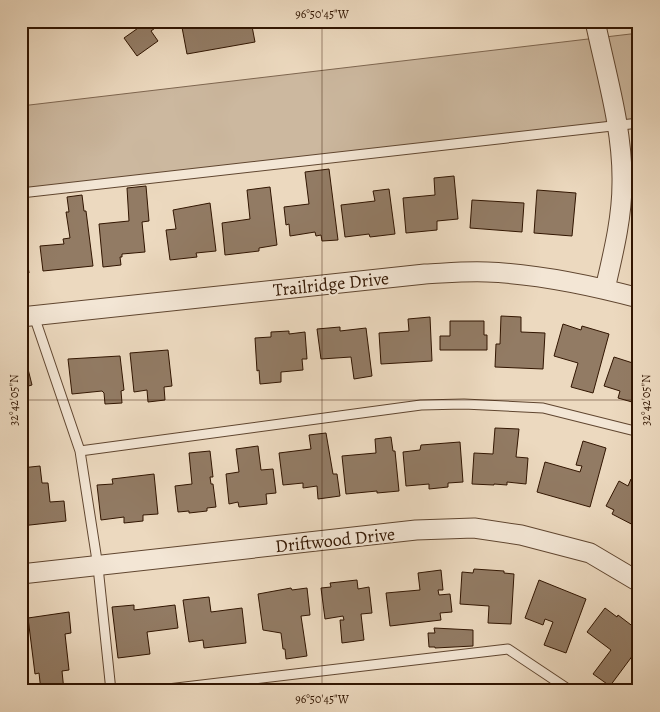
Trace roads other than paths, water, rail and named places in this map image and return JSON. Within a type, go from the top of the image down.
[{"type":"street","points":[[595,21],[617,125],[622,183],[617,235],[605,289]]},
{"type":"street","name":"Trailridge Drive","points":[[28,316],[425,274],[487,272],[548,279],[605,289],[639,298]]},
{"type":"street","name":"Driftwood Drive","points":[[21,574],[98,567],[416,530],[474,528],[520,535],[590,553],[639,582]]},
{"type":"lane","points":[[21,194],[639,123]]},
{"type":"lane","points":[[28,316],[80,450],[98,567],[111,691]]},
{"type":"lane","points":[[80,450],[421,405],[464,404],[543,408],[639,432]]},
{"type":"lane","points":[[151,691],[508,649],[570,691]]}]
